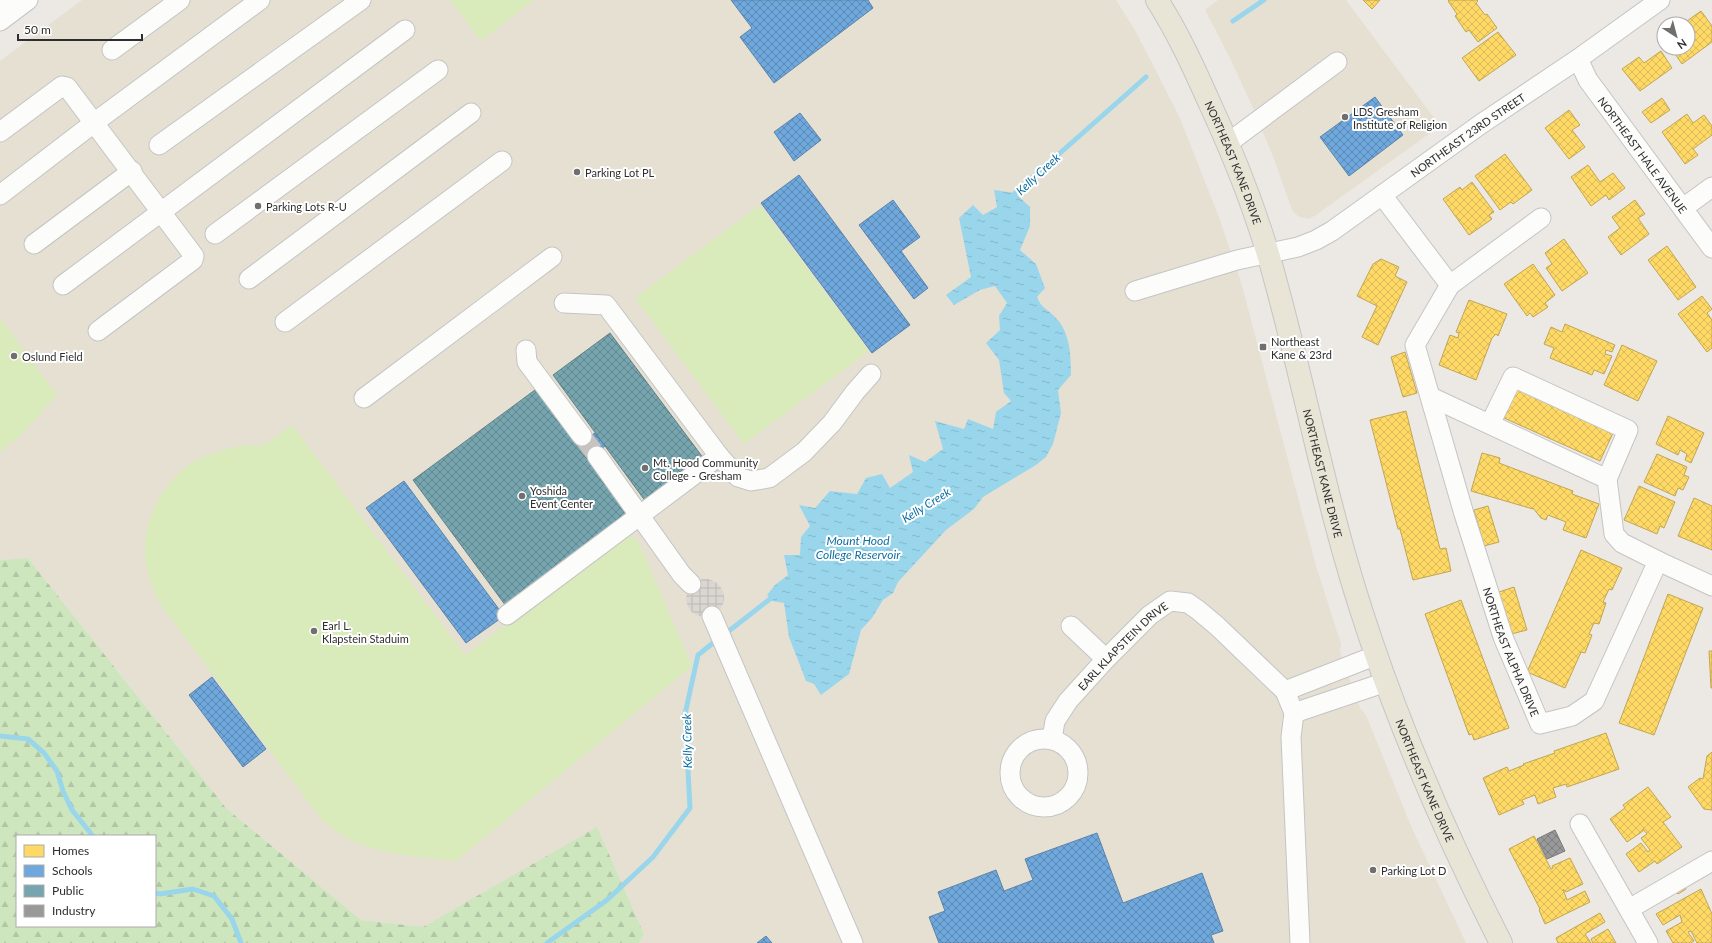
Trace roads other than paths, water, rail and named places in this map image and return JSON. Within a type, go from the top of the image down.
[{"type":"main road","name":"NORTHEAST KANE DRIVE","points":[[1158,0],[1196,72],[1244,180],[1275,277],[1335,522],[1386,682],[1443,823],[1473,888],[1501,943]]},
{"type":"street","points":[[3,11],[28,0]]},
{"type":"street","points":[[112,50],[180,0]]},
{"type":"street","points":[[0,195],[94,122],[260,0]]},
{"type":"street","points":[[159,145],[361,0]]},
{"type":"street","name":"NORTHEAST 23RD STREET","points":[[1135,291],[1237,260],[1298,247],[1316,240],[1332,231],[1481,124],[1578,59],[1660,0]]},
{"type":"street","points":[[63,285],[405,30]]},
{"type":"street","name":"NORTHEAST HALE AVENUE","points":[[1578,59],[1588,80],[1712,248]]},
{"type":"street","points":[[1228,143],[1337,62]]},
{"type":"street","points":[[215,234],[438,70]]},
{"type":"street","points":[[0,132],[62,86],[67,87],[132,171],[194,256],[193,260],[98,331]]},
{"type":"street","points":[[249,279],[471,113]]},
{"type":"street","points":[[285,322],[502,161]]},
{"type":"street","points":[[34,244],[132,171]]},
{"type":"street","points":[[1683,208],[1712,187]]},
{"type":"street","points":[[1382,195],[1450,285],[1541,218]]},
{"type":"street","points":[[364,398],[552,257]]},
{"type":"street","name":"NORTHEAST ALPHA DRIVE","points":[[1450,285],[1415,345],[1464,514],[1503,636],[1540,724],[1572,716],[1594,701],[1658,561]]},
{"type":"street","points":[[564,303],[606,305],[719,456],[738,477],[752,481],[769,478],[804,452],[832,423],[855,392],[871,374]]},
{"type":"street","points":[[526,350],[527,362],[582,436]]},
{"type":"street","points":[[1490,424],[1513,377],[1628,430],[1607,479],[1614,534],[1622,543],[1712,586]]},
{"type":"street","points":[[1431,397],[1607,479]]},
{"type":"street","points":[[597,456],[682,574],[691,584]]},
{"type":"street","points":[[507,615],[719,456]]},
{"type":"street","name":"EARL KLAPSTEIN DRIVE","points":[[1052,739],[1055,721],[1068,701],[1106,659],[1150,615],[1170,601],[1188,603],[1217,626],[1285,691],[1294,713],[1291,736],[1300,943]]},
{"type":"street","points":[[712,616],[853,943]]},
{"type":"street","points":[[1071,626],[1106,659]]},
{"type":"street","points":[[1285,691],[1377,654]]},
{"type":"street","points":[[1294,713],[1386,682]]},
{"type":"street","points":[[1580,824],[1648,943]]},
{"type":"street","points":[[1628,909],[1712,861]]},
{"type":"water","name":"Mount Hood College Reservoir","points":[[994,190],[1015,193],[1030,207],[1030,226],[1020,250],[1036,264],[1045,288],[1037,297],[1042,306],[1059,321],[1066,335],[1070,351],[1071,375],[1058,390],[1061,413],[1053,444],[1046,457],[1036,465],[983,497],[974,509],[946,530],[898,582],[893,593],[883,600],[872,618],[861,630],[849,674],[821,695],[814,684],[806,681],[789,637],[784,603],[772,601],[767,595],[775,585],[788,575],[784,555],[800,555],[801,537],[810,526],[799,505],[815,508],[830,491],[857,494],[866,478],[882,474],[890,488],[913,472],[909,455],[925,462],[943,449],[935,421],[964,429],[968,419],[993,429],[996,412],[1011,401],[1004,393],[999,360],[986,343],[1000,330],[999,316],[1007,303],[995,286],[980,290],[954,305],[946,295],[971,277],[959,218],[973,205],[983,215],[997,207]]},
{"type":"waterway","name":"Kelly Creek","points":[[1233,21],[1264,0]]},
{"type":"waterway","name":"Kelly Creek","points":[[1013,198],[1015,193],[1146,77]]},
{"type":"waterway","name":"Kelly Creek","points":[[725,634],[775,595]]},
{"type":"waterway","name":"Kelly Creek","points":[[547,943],[607,900],[653,857],[690,808],[685,714],[698,655],[718,639]]},
{"type":"waterway","points":[[0,736],[28,739],[44,753],[57,771],[63,791],[72,810],[92,835]]},
{"type":"waterway","points":[[156,893],[160,894],[193,889],[214,896],[232,919],[241,943]]},
{"type":"tunnel","points":[[582,436],[597,456]]},
{"type":"place","name":"LDS Gresham Institute of Religion","points":[[1345,117]]},
{"type":"place","name":"Parking Lot PL","points":[[577,172]]},
{"type":"place","name":"Parking Lots R-U","points":[[258,206]]},
{"type":"place","name":"Northeast Kane & 23rd","points":[[1263,347]]},
{"type":"place","name":"Oslund Field","points":[[14,356]]},
{"type":"place","name":"Mt. Hood Community College - Gresham","points":[[645,468]]},
{"type":"place","name":"Yoshida Event Center","points":[[522,496]]},
{"type":"place","name":"Earl L. Klapstein Staduim","points":[[314,631]]},
{"type":"place","name":"Parking Lot D","points":[[1373,870]]}]
